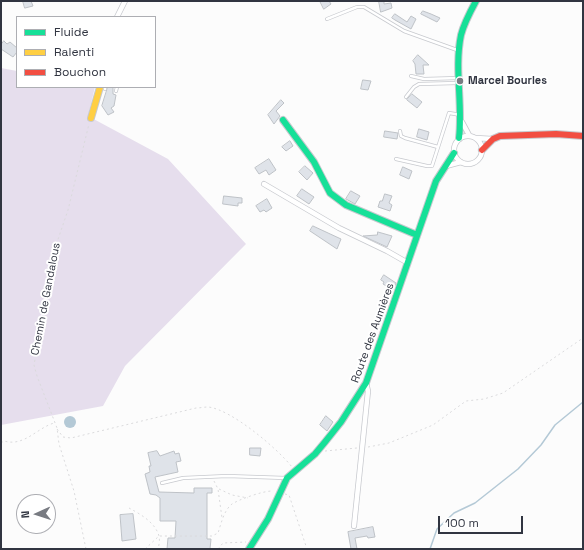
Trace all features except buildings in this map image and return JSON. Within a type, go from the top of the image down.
[{"type":"street","points":[[118,16],[125,1]]},
{"type":"street","points":[[461,162],[454,153],[454,145],[459,138],[462,122],[460,81],[461,35],[476,1]]},
{"type":"street","points":[[91,118],[103,88]]},
{"type":"street","points":[[283,120],[314,162],[330,192],[346,205],[417,235]]},
{"type":"street","points":[[462,122],[469,135]]},
{"type":"street","points":[[459,138],[469,135],[493,139],[504,136],[542,134],[583,136]]},
{"type":"street","points":[[475,137],[480,142],[482,150]]},
{"type":"street","points":[[446,166],[461,162],[470,164],[475,162],[481,155],[482,150],[493,139]]},
{"type":"street","name":"Route des Aumières","points":[[249,549],[268,519],[279,492],[287,478],[315,454],[341,422],[366,383],[436,181],[454,153]]},
{"type":"street","points":[[264,184],[339,228],[387,251],[408,263]]},
{"type":"street","points":[[354,526],[368,391],[366,383]]},
{"type":"lane","points":[[327,19],[357,7],[364,7],[404,31],[460,51]]},
{"type":"lane","points":[[411,76],[424,79],[460,81]]},
{"type":"lane","points":[[406,97],[414,87],[419,84],[460,81]]},
{"type":"lane","points":[[396,159],[432,166],[449,113],[461,115]]},
{"type":"lane","points":[[400,131],[401,136],[405,138],[438,147]]},
{"type":"lane","points":[[162,483],[183,478],[227,476],[287,478]]},
{"type":"path","name":"Chemin de Gandalous","points":[[86,549],[74,491],[59,444],[57,428],[37,376],[35,356],[53,254],[68,210],[91,118]]},
{"type":"path","points":[[315,454],[389,443],[433,425],[466,401],[484,399],[503,393],[583,338]]},
{"type":"path","points":[[57,428],[63,437],[71,438],[115,426],[142,422],[196,408],[209,407],[236,418],[272,447],[295,470]]},
{"type":"path","points":[[1,443],[4,441],[11,443],[25,439],[36,434],[43,426],[55,423]]},
{"type":"path","points":[[212,477],[218,489],[222,519]]},
{"type":"path","points":[[218,489],[232,495],[248,498]]},
{"type":"path","points":[[145,549],[159,536],[212,536],[218,533],[222,519],[232,505],[268,492],[279,492],[289,495],[307,549]]},
{"type":"path","points":[[128,508],[140,514],[151,523],[159,536],[158,549]]},
{"type":"path","points":[[218,549],[223,542],[237,541],[254,543]]},
{"type":"shaded area","points":[[1,68],[16,71],[16,88],[95,88],[88,116],[168,159],[246,244],[125,366],[103,406],[1,425]]},
{"type":"water","points":[[70,416],[74,418],[76,422],[74,426],[70,428],[66,426],[64,422],[66,418]]},
{"type":"waterway","points":[[430,549],[437,529],[454,513],[475,503],[518,469],[541,445],[555,425],[583,402]]},
{"type":"traffic: fast","points":[[459,138],[459,48],[464,26],[476,1]]},
{"type":"traffic: fast","points":[[283,120],[314,162],[330,193],[346,205],[417,235]]},
{"type":"traffic: fast","points":[[249,549],[268,519],[287,478],[315,454],[325,442],[341,422],[366,383],[436,181],[454,153]]},
{"type":"traffic: slow","points":[[91,118],[100,88]]},
{"type":"traffic: jam","points":[[482,150],[493,139],[500,136],[556,134],[583,136]]},
{"type":"place","name":"Marcel Bourles","points":[[460,81]]}]
